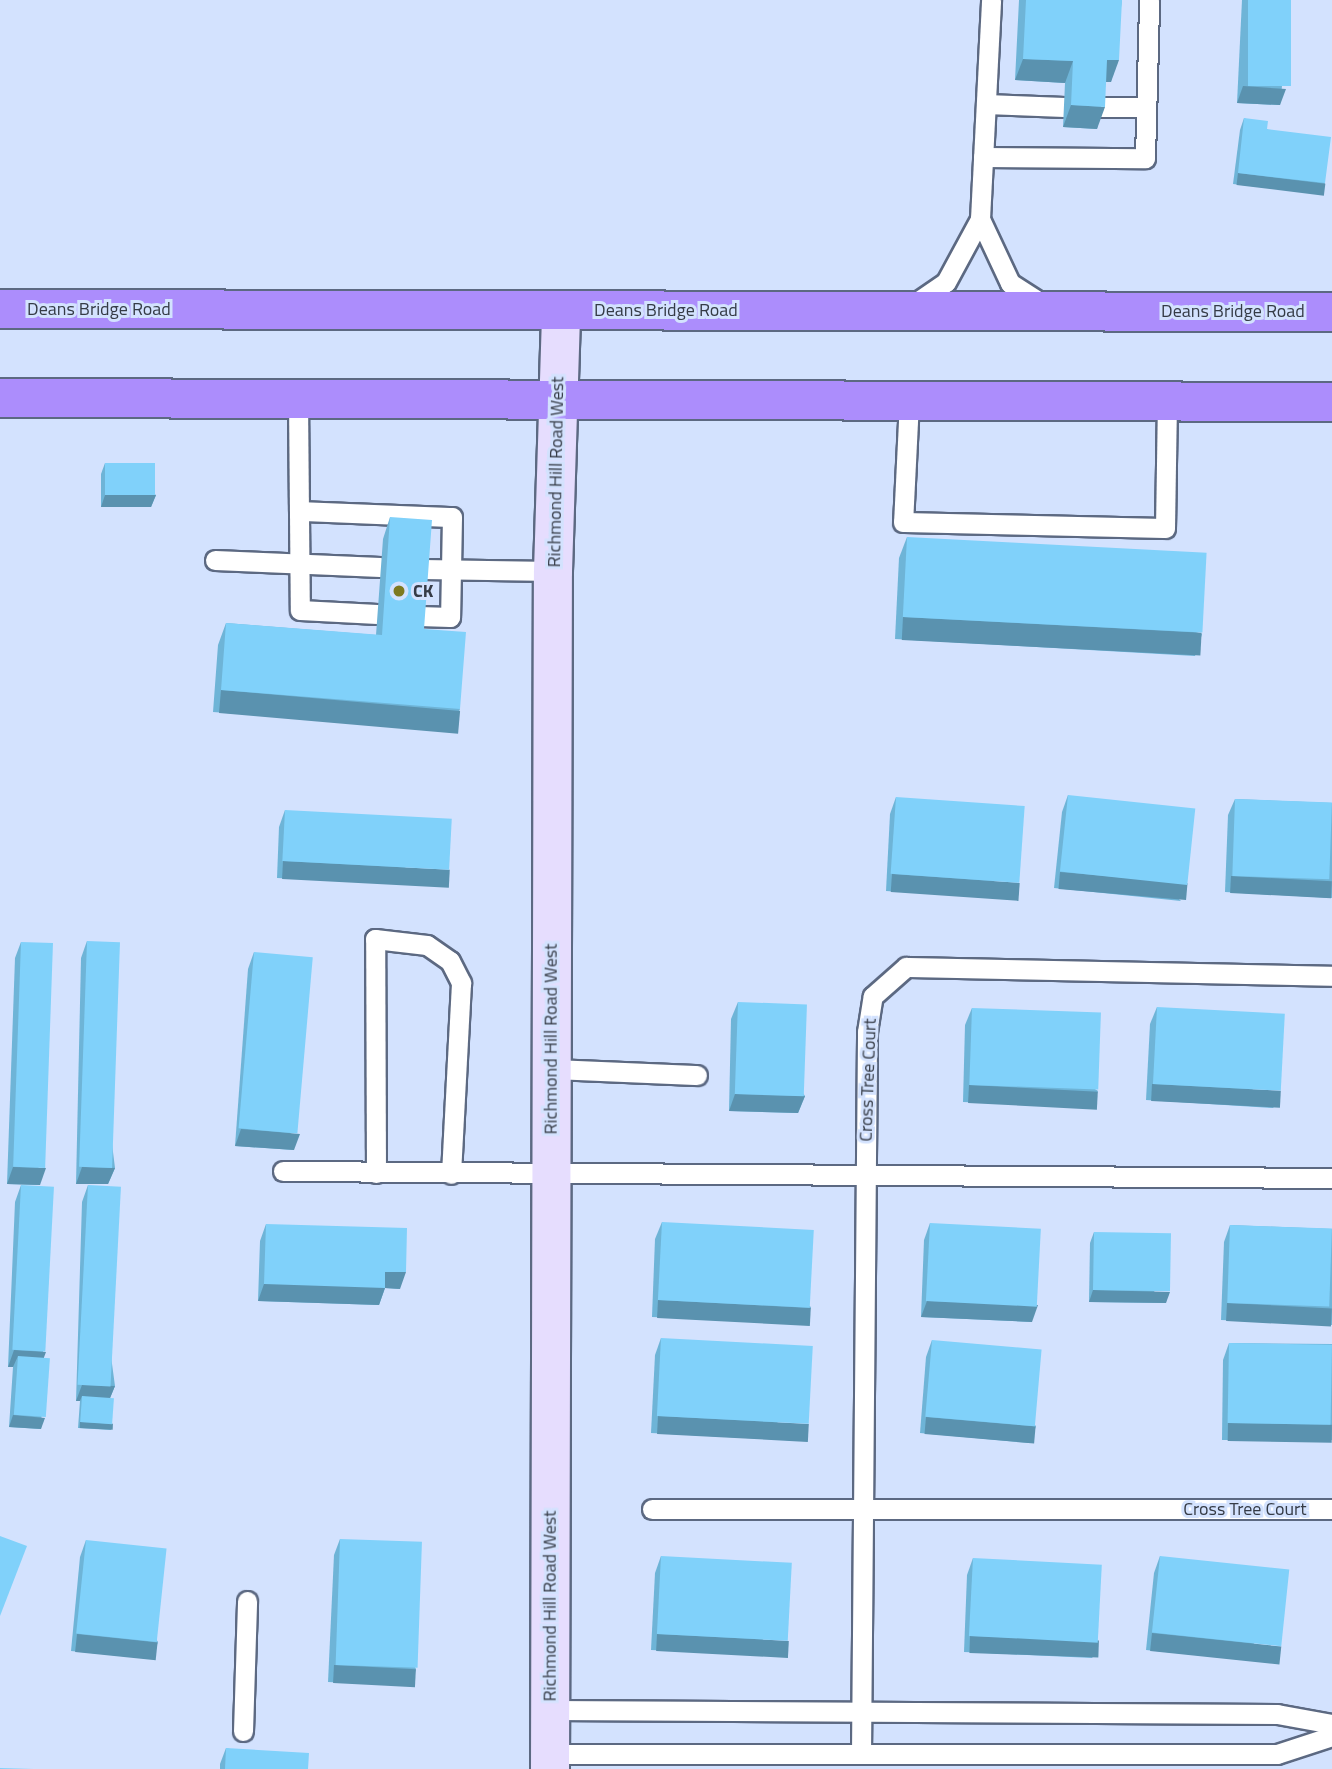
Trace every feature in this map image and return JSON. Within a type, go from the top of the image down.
[{"type":"highway","name":"Deans Bridge Road","points":[[0,309],[1332,312]]},
{"type":"highway","points":[[0,398],[1332,402]]},
{"type":"street","name":"Richmond Hill Road West","points":[[550,1762],[553,571],[561,310]]},
{"type":"lane","points":[[904,311],[946,282],[980,219],[991,0]]},
{"type":"lane","points":[[983,157],[1146,158],[1149,0]]},
{"type":"lane","points":[[986,104],[1064,107]]},
{"type":"lane","points":[[1098,107],[1146,107]]},
{"type":"lane","points":[[980,219],[1010,283],[1052,310]]},
{"type":"lane","points":[[298,399],[300,610],[377,614]]},
{"type":"lane","points":[[908,401],[903,523],[1165,528],[1167,401]]},
{"type":"lane","points":[[301,511],[452,517],[450,617],[419,616]]},
{"type":"lane","points":[[215,560],[380,567]]},
{"type":"lane","points":[[422,569],[553,571]]},
{"type":"lane","points":[[376,1173],[375,939],[427,945],[450,961],[461,983],[451,1174]]},
{"type":"lane","name":"Cross Tree Court","points":[[861,1754],[865,1509],[865,1179],[873,996],[906,967],[1332,976]]},
{"type":"lane","points":[[551,1069],[697,1075]]},
{"type":"lane","points":[[283,1171],[865,1179],[1332,1178]]},
{"type":"lane","name":"Cross Tree Court","points":[[652,1509],[1332,1509]]},
{"type":"lane","points":[[243,1731],[247,1601]]},
{"type":"lane","points":[[550,1710],[1277,1714],[1332,1724]]},
{"type":"lane","points":[[550,1762],[861,1754],[1277,1754],[1332,1736]]},
{"type":"building","points":[[1026,0],[1122,0],[1119,60],[1107,60],[1105,107],[1071,105],[1073,61],[1023,59]]},
{"type":"building","points":[[1248,0],[1291,0],[1291,86],[1248,86]]},
{"type":"building","points":[[1244,118],[1268,121],[1267,129],[1331,137],[1325,183],[1238,173]]},
{"type":"building","points":[[105,463],[155,463],[155,495],[105,495]]},
{"type":"building","points":[[390,517],[432,520],[424,629],[466,632],[460,709],[221,690],[226,623],[382,635]]},
{"type":"building","points":[[907,537],[1207,553],[1202,633],[903,617]]},
{"type":"building","points":[[1068,795],[1195,808],[1187,885],[1060,872]]},
{"type":"building","points":[[896,797],[1025,806],[1019,883],[891,874]]},
{"type":"building","points":[[1235,799],[1332,802],[1329,879],[1232,876]]},
{"type":"building","points":[[285,810],[452,819],[449,870],[282,861]]},
{"type":"building","points":[[87,941],[120,942],[112,1168],[79,1167]]},
{"type":"building","points":[[21,942],[53,943],[45,1168],[13,1167]]},
{"type":"building","points":[[254,952],[313,957],[297,1133],[239,1128]]},
{"type":"building","points":[[738,1002],[807,1004],[804,1096],[735,1094]]},
{"type":"building","points":[[1157,1007],[1285,1014],[1281,1091],[1153,1084]]},
{"type":"building","points":[[972,1008],[1101,1013],[1098,1089],[969,1085]]},
{"type":"building","points":[[21,1185],[54,1187],[45,1352],[12,1350]]},
{"type":"building","points":[[88,1185],[121,1187],[110,1386],[78,1385]]},
{"type":"building","points":[[662,1222],[814,1230],[810,1308],[658,1300]]},
{"type":"building","points":[[930,1223],[1041,1229],[1037,1307],[926,1301]]},
{"type":"building","points":[[266,1224],[407,1228],[406,1272],[385,1272],[385,1288],[264,1284]]},
{"type":"building","points":[[1230,1225],[1332,1229],[1329,1307],[1227,1303]]},
{"type":"building","points":[[1094,1232],[1171,1233],[1170,1291],[1093,1290]]},
{"type":"building","points":[[661,1338],[813,1346],[809,1424],[657,1416]]},
{"type":"building","points":[[932,1340],[1042,1350],[1035,1426],[925,1417]]},
{"type":"building","points":[[1229,1343],[1332,1345],[1331,1425],[1228,1423]]},
{"type":"building","points":[[18,1356],[50,1358],[46,1417],[14,1415]]},
{"type":"building","points":[[82,1396],[114,1398],[112,1424],[80,1422]]},
{"type":"building","points":[[0,1536],[27,1546],[0,1616]]},
{"type":"building","points":[[340,1539],[422,1542],[418,1668],[336,1665]]},
{"type":"building","points":[[86,1540],[167,1548],[157,1642],[76,1633]]},
{"type":"building","points":[[661,1556],[792,1563],[788,1641],[657,1634]]},
{"type":"building","points":[[1160,1556],[1289,1570],[1281,1646],[1152,1633]]},
{"type":"building","points":[[973,1558],[1102,1565],[1098,1643],[969,1636]]},
{"type":"building","points":[[226,1748],[309,1753],[308,1769],[225,1769]]},
{"type":"place","name":"CK","points":[[399,591]]}]
